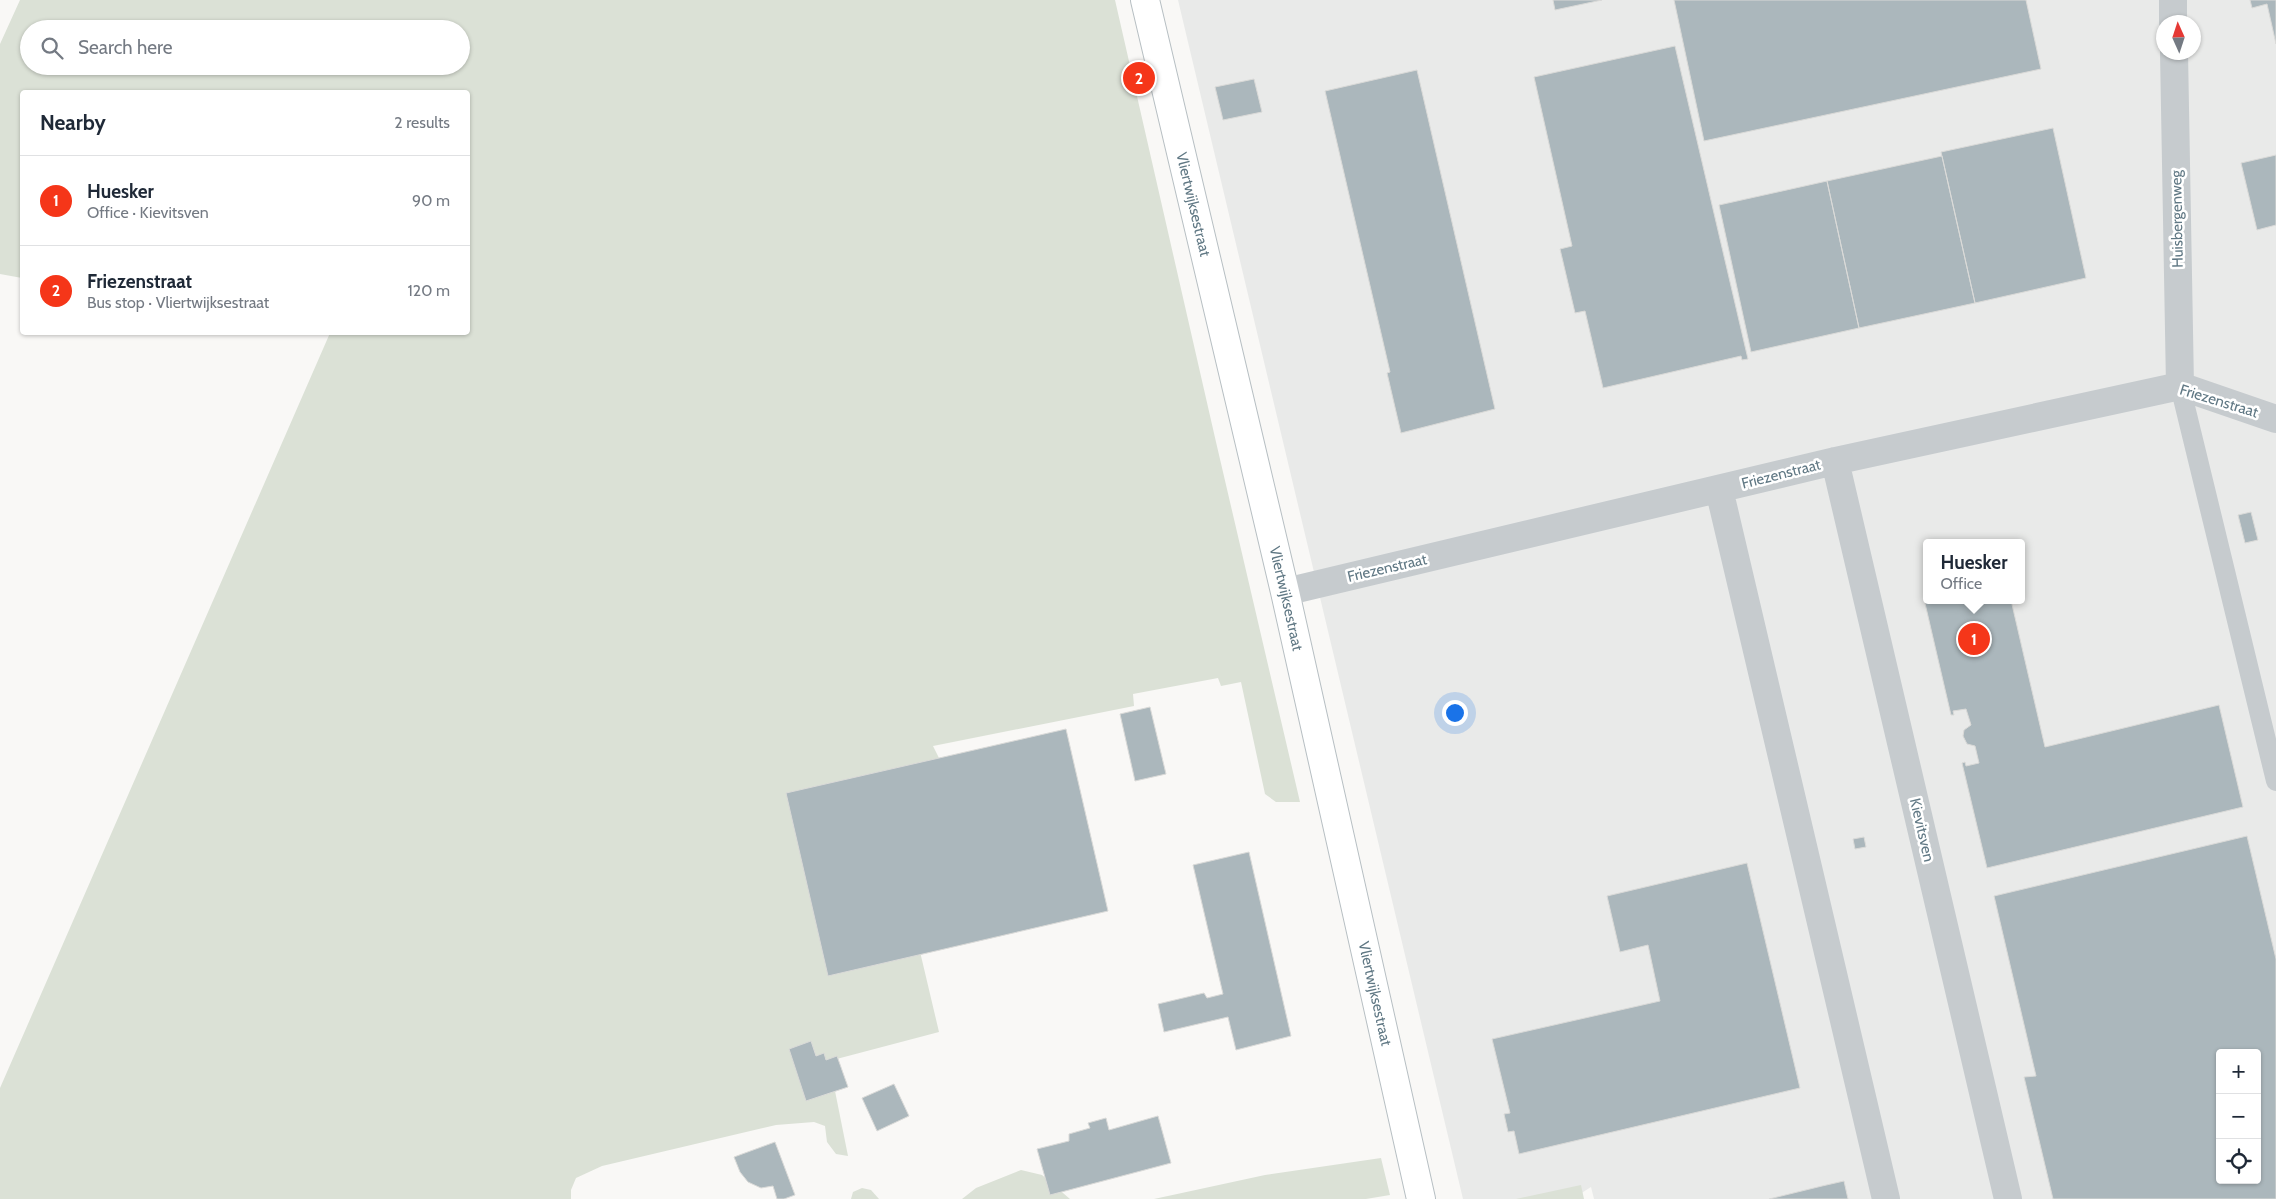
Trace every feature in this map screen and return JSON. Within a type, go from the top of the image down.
[{"type":"street","name":"Vliertwijksestraat","points":[[1145,0],[1285,592],[1421,1199]]},
{"type":"street","points":[[2173,0],[2174,15]]},
{"type":"street","name":"Huisbergenweg","points":[[2174,60],[2180,386]]},
{"type":"street","name":"Friezenstraat","points":[[1285,592],[1835,461],[2180,386],[2276,419]]},
{"type":"street","name":"Kievitsven","points":[[1835,461],[2008,1199]]},
{"type":"street","points":[[1719,489],[1886,1199]]},
{"type":"lane","points":[[2180,386],[2276,782]]},
{"type":"shaded area","points":[[20,0],[1115,0],[1300,802],[1276,802],[1265,794],[1241,682],[1221,686],[1218,678],[1133,694],[1134,706],[933,746],[951,782],[896,850],[939,1032],[829,1061],[848,1156],[836,1154],[827,1142],[825,1126],[814,1122],[776,1125],[602,1166],[576,1178],[571,1190],[571,1199],[0,1199],[0,1088],[329,335],[470,335],[470,90],[20,90],[20,278],[0,274],[0,44]]},
{"type":"shaded area","points":[[1178,0],[2276,0],[2276,1199],[1594,1199],[1591,1187],[1572,1199],[1463,1199]]},
{"type":"shaded area","points":[[1381,1158],[1390,1195],[1366,1199],[1154,1199],[1265,1175]]},
{"type":"shaded area","points":[[1021,1170],[1042,1175],[1070,1199],[962,1199],[976,1188]]},
{"type":"shaded area","points":[[1581,1185],[1584,1199],[1516,1199]]},
{"type":"shaded area","points":[[862,1188],[871,1190],[879,1199],[851,1199],[853,1192]]},
{"type":"building","points":[[1553,0],[1602,0],[1555,10]]},
{"type":"building","points":[[1674,0],[2026,0],[2041,69],[1704,141]]},
{"type":"building","points":[[2250,0],[2276,0],[2276,44],[2267,4],[2252,8]]},
{"type":"building","points":[[1675,46],[1748,359],[1742,360],[1741,356],[1603,388],[1585,311],[1575,313],[1560,249],[1572,246],[1534,77]]},
{"type":"building","points":[[1417,70],[1495,409],[1401,433],[1387,373],[1390,372],[1325,91]]},
{"type":"building","points":[[1254,79],[1262,112],[1223,120],[1215,87]]},
{"type":"building","points":[[2053,128],[2086,278],[1975,303],[1941,152]]},
{"type":"building","points":[[2276,155],[2276,225],[2257,230],[2241,163]]},
{"type":"building","points":[[1942,156],[1975,303],[1859,328],[1827,181]]},
{"type":"building","points":[[1827,181],[1859,328],[1751,352],[1719,205]]},
{"type":"building","points":[[2251,512],[2258,540],[2245,543],[2238,515]]},
{"type":"building","points":[[1925,604],[2012,604],[2045,747],[2219,705],[2243,807],[1987,868],[1962,763],[1965,762],[1966,766],[1979,763],[1975,746],[1967,744],[1963,736],[1964,730],[1971,725],[1966,709],[1953,711],[1954,715],[1951,715]]},
{"type":"building","points":[[1150,707],[1166,774],[1135,781],[1120,714]]},
{"type":"building","points":[[1066,729],[1108,911],[828,976],[786,793]]},
{"type":"building","points":[[2247,836],[2276,959],[2276,1199],[2053,1199],[2024,1077],[2036,1076],[1994,896]]},
{"type":"building","points":[[1864,837],[1866,847],[1855,849],[1853,839]]},
{"type":"building","points":[[1249,852],[1291,1036],[1236,1050],[1228,1017],[1164,1032],[1158,1004],[1204,993],[1207,998],[1223,994],[1193,865]]},
{"type":"building","points":[[1747,863],[1800,1088],[1519,1154],[1514,1131],[1508,1132],[1504,1114],[1510,1113],[1492,1039],[1660,1001],[1648,945],[1620,952],[1607,896]]},
{"type":"building","points":[[811,1041],[816,1056],[824,1053],[826,1060],[837,1056],[848,1087],[806,1101],[789,1049]]},
{"type":"building","points":[[894,1084],[909,1116],[877,1131],[862,1098]]},
{"type":"building","points":[[1158,1116],[1171,1163],[1050,1195],[1037,1149],[1069,1141],[1069,1134],[1090,1128],[1088,1123],[1106,1118],[1109,1130]]},
{"type":"building","points":[[775,1142],[795,1195],[784,1199],[777,1199],[773,1186],[761,1188],[748,1182],[740,1172],[734,1157]]},
{"type":"building","points":[[1844,1181],[1848,1199],[1769,1199],[1822,1186]]},
{"type":"place","name":"Friezenstraat","points":[[1139,78]]},
{"type":"place","name":"Huesker","points":[[1974,639]]}]
